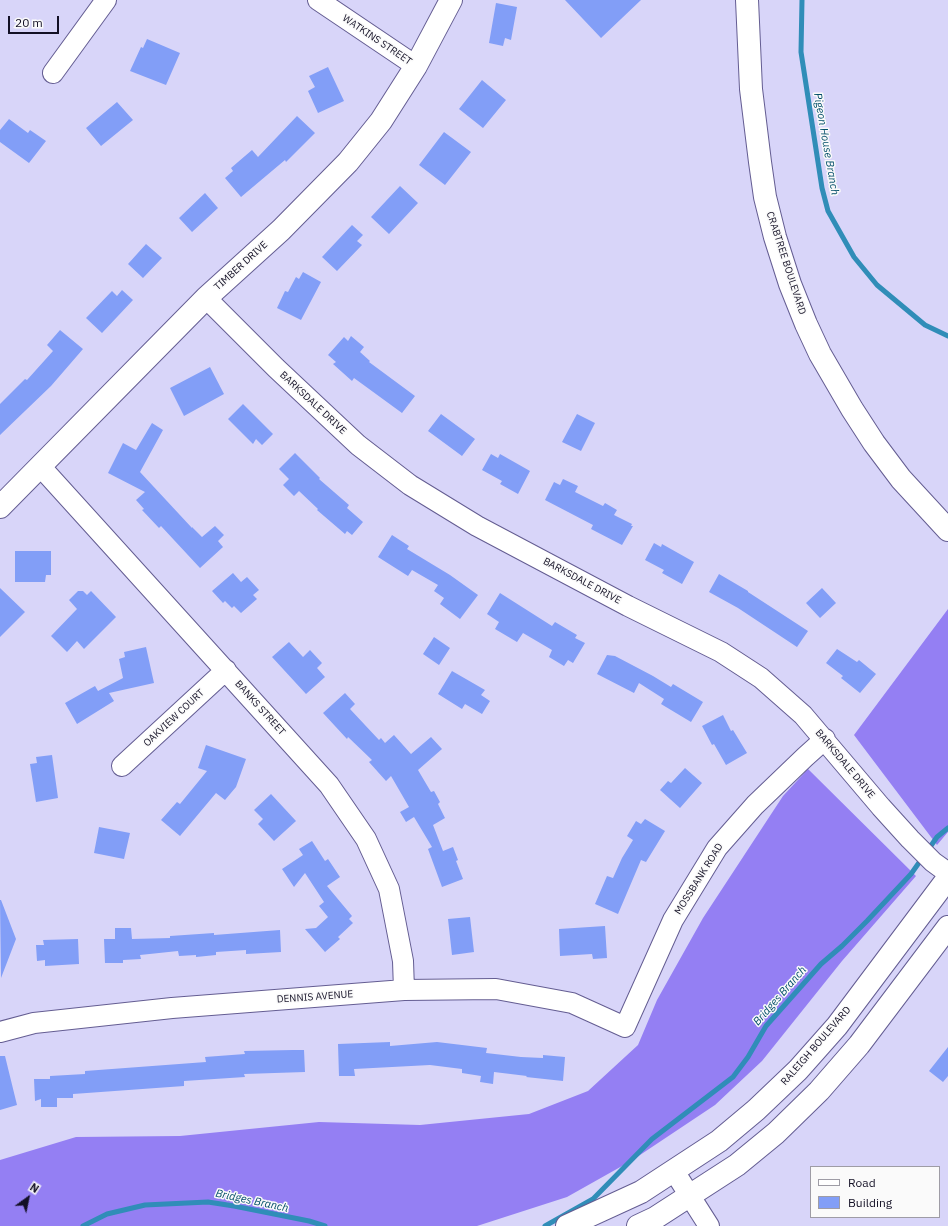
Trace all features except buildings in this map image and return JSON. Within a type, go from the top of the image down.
[{"type":"main road","name":"TIMBER DRIVE","points":[[0,507],[206,298],[281,230],[348,162],[381,121],[416,66],[451,0]]},
{"type":"main road","name":"CRABTREE BOULEVARD","points":[[747,0],[751,89],[765,197],[775,237],[790,284],[814,342],[852,409],[874,443],[901,478],[948,530]]},
{"type":"main road","name":"RALEIGH BOULEVARD","points":[[567,1226],[641,1192],[719,1141],[746,1119],[798,1070],[837,1026],[948,878]]},
{"type":"main road","points":[[638,1226],[655,1218],[737,1165],[776,1133],[819,1091],[859,1045],[948,927]]},
{"type":"street","points":[[53,73],[106,0]]},
{"type":"street","name":"WATKINS STREET","points":[[318,0],[416,66]]},
{"type":"street","name":"BARKSDALE DRIVE","points":[[206,298],[276,368],[358,445],[410,485],[484,529],[628,606],[721,652],[761,678],[804,715],[886,812],[933,862],[948,873]]},
{"type":"street","name":"BANKS STREET","points":[[40,466],[329,785],[366,839],[389,889],[403,961],[404,990]]},
{"type":"street","name":"OAKVIEW COURT","points":[[122,766],[226,670]]},
{"type":"street","name":"MOSSBANK ROAD","points":[[625,1027],[673,920],[717,848],[755,805],[825,739]]},
{"type":"street","name":"DENNIS AVENUE","points":[[0,1032],[34,1023],[172,1008],[404,990],[496,989],[572,1003],[625,1027]]},
{"type":"street","points":[[674,1171],[709,1226]]},
{"type":"shaded area","points":[[948,609],[948,832],[937,845],[854,735]]},
{"type":"shaded area","points":[[808,769],[916,876],[842,961],[762,1061],[715,1105],[631,1161],[567,1197],[477,1226],[0,1226],[0,1160],[76,1137],[180,1136],[319,1122],[420,1125],[529,1114],[588,1091],[638,1045],[657,1000],[703,918],[783,796]]},
{"type":"waterway","name":"Pigeon House Branch","points":[[802,0],[801,52],[822,188],[828,211],[854,257],[877,285],[925,325],[948,336]]},
{"type":"waterway","name":"Bridges Branch","points":[[928,850],[937,837],[948,828]]},
{"type":"waterway","name":"Bridges Branch","points":[[545,1226],[593,1199],[652,1139],[733,1077],[748,1057],[766,1026],[821,964],[842,946],[911,874],[923,857]]},
{"type":"waterway","name":"Bridges Branch","points":[[83,1226],[107,1214],[145,1205],[208,1202],[309,1221],[325,1226]]}]
